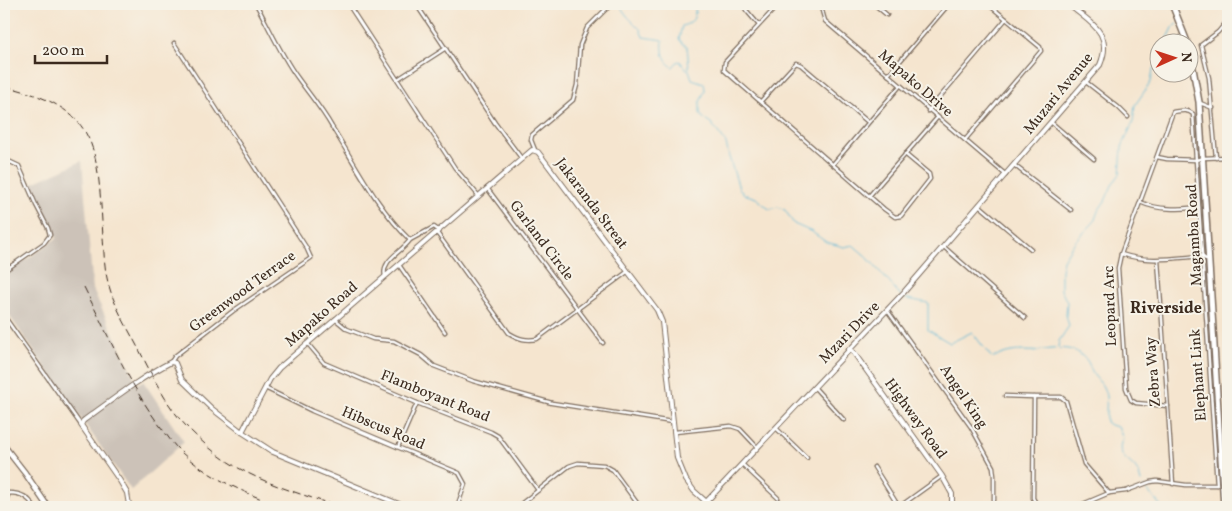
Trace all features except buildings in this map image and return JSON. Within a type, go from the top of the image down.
[{"type":"highway","points":[[1172,4],[1183,32]]},
{"type":"highway","name":"Magamba Road","points":[[1195,82],[1199,102],[1209,262],[1226,470],[1223,484],[1224,507]]},
{"type":"main road","points":[[4,446],[48,507]]},
{"type":"street","points":[[256,4],[296,76],[312,96],[384,208],[410,240]]},
{"type":"street","points":[[348,4],[455,168],[478,195]]},
{"type":"street","points":[[416,4],[495,124],[522,159]]},
{"type":"street","points":[[535,150],[531,140],[532,136],[573,100],[577,85],[580,45],[587,28],[604,10],[613,4]]},
{"type":"street","points":[[743,4],[759,25]]},
{"type":"street","points":[[779,4],[725,62],[724,70],[896,217],[901,216],[930,179],[929,174],[905,154]]},
{"type":"street","name":"Mapako Drive","points":[[820,4],[825,22],[1006,175]]},
{"type":"street","points":[[874,4],[886,15]]},
{"type":"street","points":[[888,75],[949,4]]},
{"type":"street","points":[[965,141],[1041,51],[1040,47],[988,4]]},
{"type":"street","name":"Muzari Avenue","points":[[1006,175],[1100,65],[1105,53],[1103,37],[1096,28],[1068,4]]},
{"type":"street","points":[[928,110],[1006,19]]},
{"type":"street","points":[[1216,158],[1212,108],[1201,45],[1218,32],[1228,20]]},
{"type":"street","name":"Greenwood Terrace","points":[[80,425],[133,384],[171,362],[175,356],[233,311],[311,258],[291,223],[174,43]]},
{"type":"street","points":[[398,80],[446,48]]},
{"type":"street","points":[[761,102],[796,63],[801,65],[868,122]]},
{"type":"street","points":[[1086,82],[1128,117]]},
{"type":"street","points":[[833,164],[900,86]]},
{"type":"street","points":[[1199,102],[1212,108]]},
{"type":"street","name":"Leopard Arc","points":[[1168,406],[1136,403],[1131,400],[1126,388],[1118,268],[1121,254],[1173,112],[1190,111],[1193,114]]},
{"type":"street","name":"Elephant Link","points":[[1193,114],[1217,484]]},
{"type":"street","points":[[870,195],[938,118]]},
{"type":"street","points":[[1052,122],[1094,159]]},
{"type":"street","name":"Mapako Road","points":[[242,432],[270,379],[280,368],[478,195],[532,150],[535,150]]},
{"type":"street","name":"Jakaranda Streat","points":[[535,150],[657,310],[662,322],[677,458],[686,480],[706,502]]},
{"type":"street","points":[[1157,156],[1167,159],[1196,160],[1228,157]]},
{"type":"street","points":[[4,159],[19,166],[50,235],[44,242],[4,271]]},
{"type":"street","points":[[1014,164],[1071,210]]},
{"type":"street","name":"Mzari Drive","points":[[706,502],[897,300],[1006,175]]},
{"type":"street","name":"Garland Circle","points":[[487,188],[578,308],[602,343]]},
{"type":"street","points":[[1140,202],[1152,208],[1199,207]]},
{"type":"street","points":[[979,206],[1031,249]]},
{"type":"street","points":[[385,276],[384,266],[410,240],[434,227],[509,332],[517,338],[528,340],[538,339],[627,272]]},
{"type":"street","points":[[944,247],[1025,318]]},
{"type":"street","points":[[1121,254],[1135,259],[1158,260],[1202,256],[1209,262]]},
{"type":"street","name":"Zebra Way","points":[[1158,260],[1173,484]]},
{"type":"street","points":[[399,266],[445,332]]},
{"type":"street","name":"Angel King","points":[[887,310],[972,427],[992,467],[994,500],[991,507]]},
{"type":"street","points":[[4,316],[80,425],[94,441],[120,481],[127,493],[127,506],[135,507]]},
{"type":"street","points":[[336,319],[347,329],[373,338],[394,341],[421,355],[434,366],[473,381],[552,403],[672,422]]},
{"type":"street","name":"Flamboyant Road","points":[[307,343],[324,362],[498,436],[538,490]]},
{"type":"street","name":"Highway Road","points":[[849,349],[854,353],[942,476],[952,494],[952,507]]},
{"type":"street","points":[[171,362],[175,364],[188,388],[242,432],[273,452],[406,507]]},
{"type":"street","points":[[814,386],[844,420]]},
{"type":"street","name":"Hibscus Road","points":[[265,388],[312,411],[459,473],[465,484],[457,507]]},
{"type":"street","points":[[1005,396],[1061,397],[1066,401],[1084,464],[1109,493]]},
{"type":"street","points":[[1034,398],[1033,498],[1038,507]]},
{"type":"street","points":[[398,447],[417,403]]},
{"type":"street","points":[[673,432],[731,426],[740,429],[758,447]]},
{"type":"street","points":[[776,428],[807,458]]},
{"type":"street","points":[[517,507],[569,466],[578,462],[604,465],[613,470],[640,507]]},
{"type":"street","points":[[742,464],[778,498]]},
{"type":"street","points":[[874,466],[899,507],[942,476]]},
{"type":"street","points":[[1076,507],[1109,493],[1126,491],[1157,481],[1173,484],[1223,484]]},
{"type":"street","points":[[4,504],[9,493],[16,493],[26,497],[34,507]]},
{"type":"street","points":[[706,502],[712,507]]},
{"type":"street","points":[[1090,502],[1092,507]]},
{"type":"shaded area","points":[[82,161],[93,290],[137,384],[143,381],[184,442],[131,490],[4,308],[4,275],[57,238],[31,184]]},
{"type":"waterway","points":[[618,4],[640,29],[643,37],[663,40],[664,55],[670,65],[673,67],[680,61],[689,70],[692,79],[704,83],[705,90],[700,102],[700,113],[703,118],[711,123],[726,143],[739,188],[744,194],[756,198],[769,209],[778,207],[785,210],[794,224],[812,232],[826,242],[844,247],[853,245],[867,257],[903,298],[928,303],[928,330],[950,343],[972,332],[992,358],[1017,351],[1055,349],[1070,350],[1083,356],[1105,391],[1106,422],[1118,427],[1123,438],[1120,450],[1136,469],[1141,482]]},
{"type":"waterway","points":[[689,68],[687,46],[679,39],[682,26],[690,23],[694,18],[696,4]]},
{"type":"waterway","points":[[1171,32],[1177,24]]},
{"type":"waterway","points":[[1058,347],[1059,341],[1069,326],[1066,315],[1067,302],[1061,290],[1063,260],[1074,243],[1094,222],[1113,183],[1120,174],[1122,147],[1133,122],[1135,105],[1151,82]]},
{"type":"waterway","points":[[1144,487],[1162,507]]},
{"type":"railway","points":[[4,86],[36,95],[60,107],[77,121],[88,137],[95,157],[99,180],[105,263],[109,287],[119,312],[171,408],[192,432],[211,449],[240,469],[253,476],[339,507]]},
{"type":"railway","points":[[84,287],[130,379],[151,413],[177,448],[193,462],[217,478],[256,497],[283,507]]},
{"type":"district","name":"Riverside","points":[[1166,309]]}]
